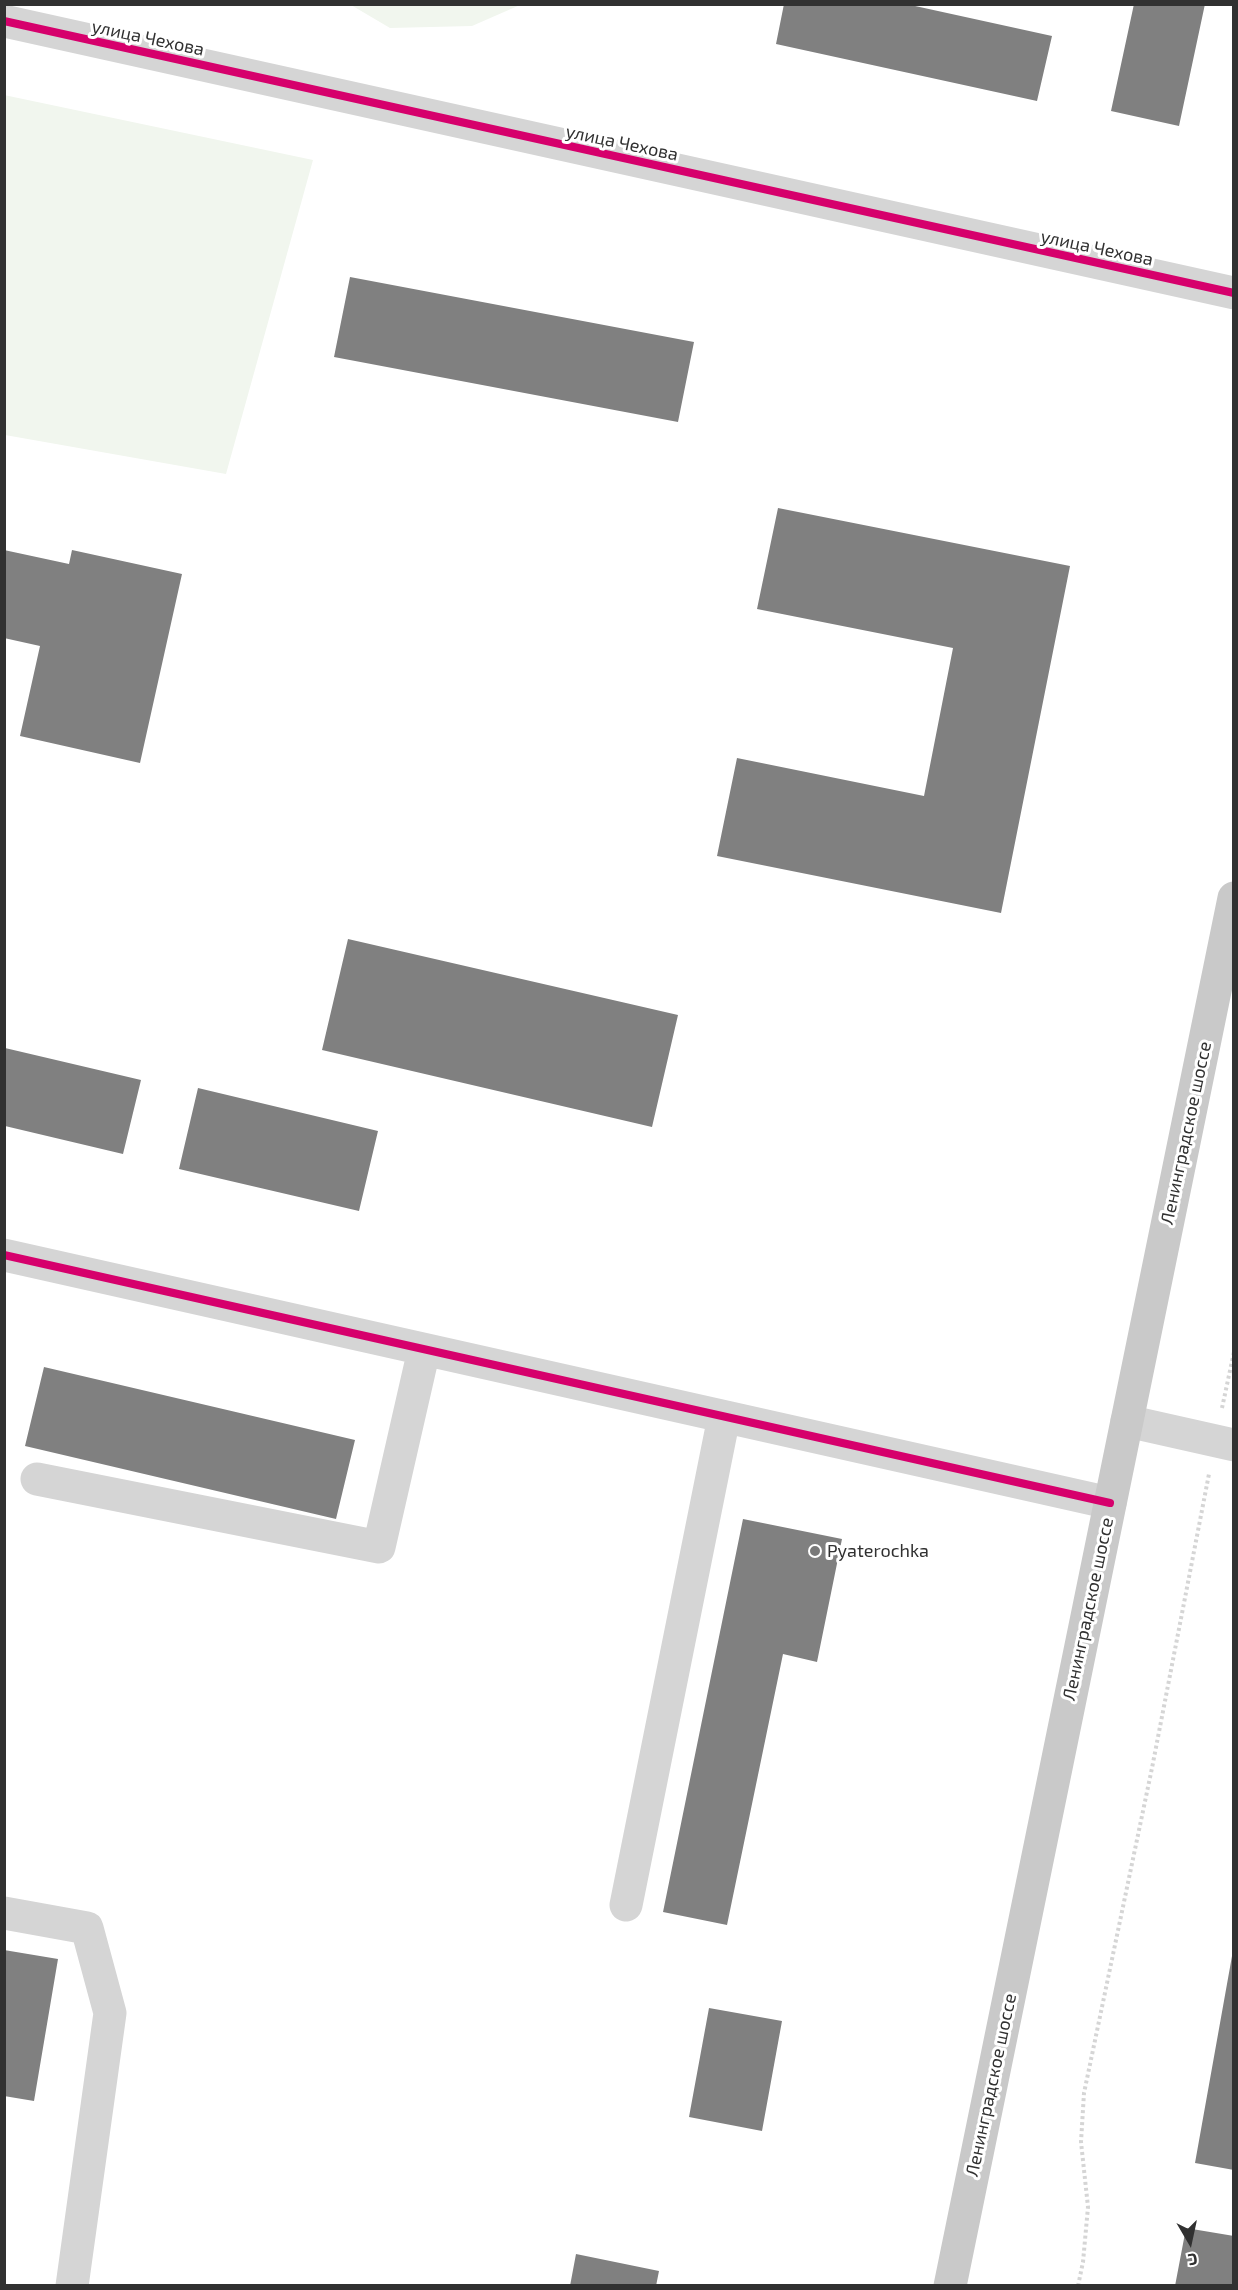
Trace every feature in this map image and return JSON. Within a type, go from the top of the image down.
[{"type":"main road","name":"Ленинградское шоссе","points":[[951,2286],[1232,912]]},
{"type":"street","name":"улица Чехова","points":[[4,21],[1233,293]]},
{"type":"street","points":[[4,1255],[1110,1503]]},
{"type":"street","points":[[37,1479],[379,1547],[424,1350]]},
{"type":"street","points":[[626,1905],[724,1417]]},
{"type":"street","points":[[1127,1421],[1224,1443]]},
{"type":"street","points":[[4,1913],[87,1929],[110,2013],[72,2286]]},
{"type":"path","points":[[1078,2286],[1083,2262],[1088,2207],[1081,2142],[1084,2093],[1152,1768],[1224,1443],[1233,1353]]},
{"type":"shaded area","points":[[351,5],[520,5],[472,26],[390,28]]},
{"type":"shaded area","points":[[4,95],[313,160],[226,474],[5,435]]},
{"type":"building","points":[[784,4],[906,4],[1052,36],[1037,101],[776,44]]},
{"type":"building","points":[[1134,4],[1205,4],[1179,126],[1111,111]]},
{"type":"building","points":[[350,277],[694,342],[678,422],[334,357]]},
{"type":"building","points":[[778,508],[1070,566],[1001,913],[717,856],[737,758],[924,796],[953,648],[757,609]]},
{"type":"building","points":[[4,550],[69,564],[72,550],[182,574],[140,763],[20,736],[40,646],[4,638]]},
{"type":"building","points":[[348,939],[678,1015],[652,1127],[322,1050]]},
{"type":"building","points":[[5,1048],[141,1080],[123,1154],[5,1126]]},
{"type":"building","points":[[198,1088],[378,1131],[359,1211],[179,1169]]},
{"type":"building","points":[[44,1367],[355,1440],[336,1519],[25,1446]]},
{"type":"building","points":[[743,1519],[842,1539],[817,1662],[783,1654],[727,1925],[663,1912]]},
{"type":"building","points":[[4,1950],[58,1959],[34,2101],[4,2096]]},
{"type":"building","points":[[1232,1956],[1234,1956],[1234,2170],[1195,2163]]},
{"type":"building","points":[[709,2008],[782,2021],[762,2131],[689,2117]]},
{"type":"building","points":[[1186,2228],[1234,2236],[1234,2286],[1175,2286]]},
{"type":"building","points":[[576,2254],[659,2271],[656,2286],[570,2286]]},
{"type":"cycle path","points":[[4,21],[1234,293]]},
{"type":"cycle path","points":[[4,1255],[1110,1503]]},
{"type":"place","name":"Pyaterochka","points":[[815,1551]]}]
